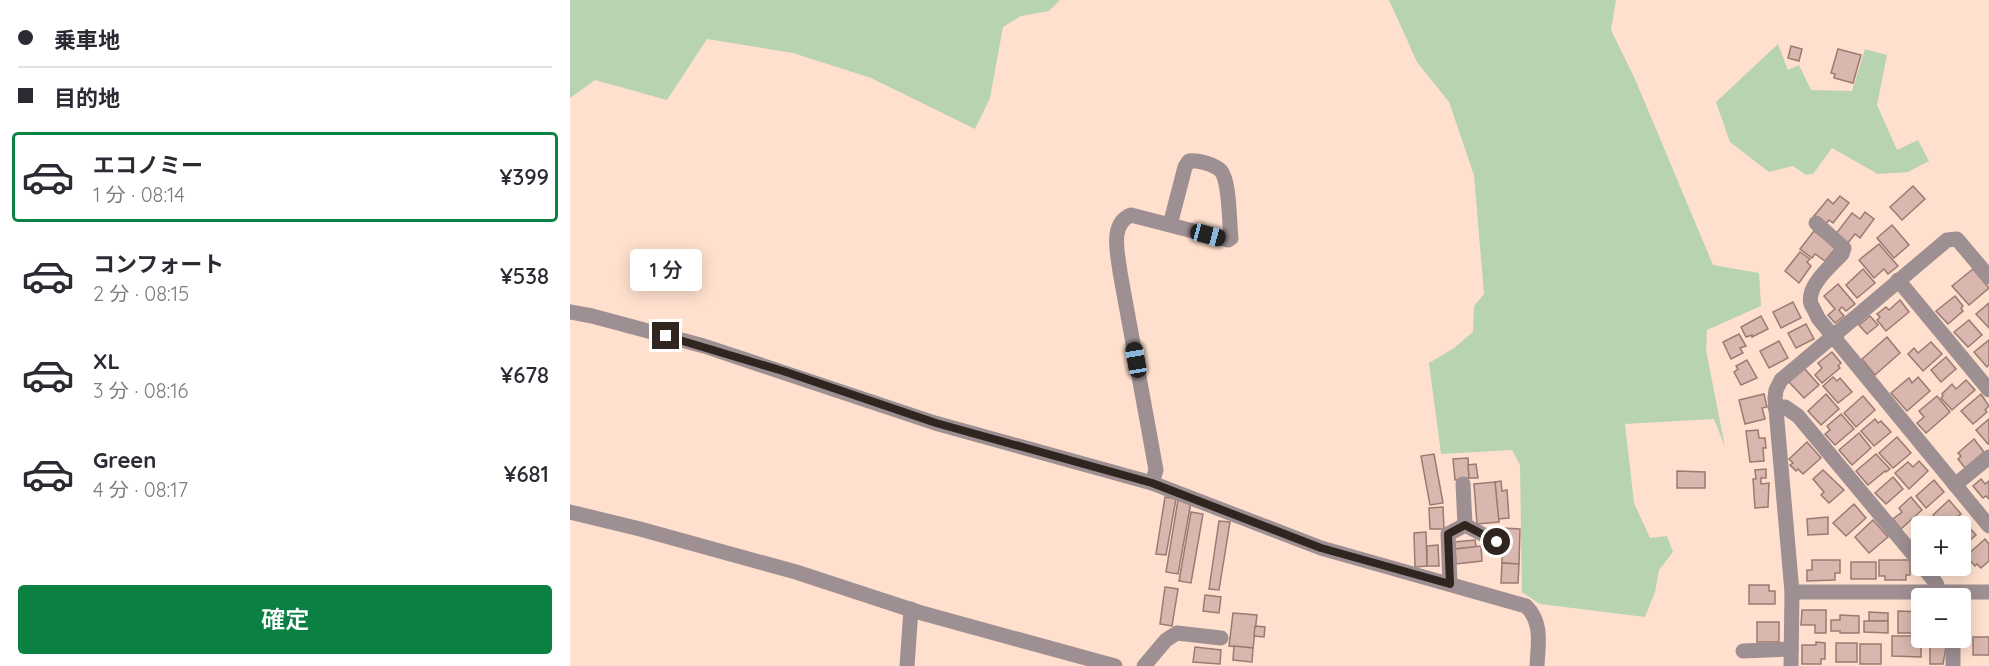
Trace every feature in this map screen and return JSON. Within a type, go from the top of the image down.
[{"type":"street","points":[[1152,483],[1156,470],[1117,243],[1118,229],[1122,220],[1131,215],[1228,240],[1231,238],[1226,183],[1221,172],[1213,166],[1195,160],[1189,161],[1185,167],[1170,225]]},
{"type":"street","points":[[1816,223],[1844,248],[1842,254],[1814,287],[1810,296],[1818,318],[1989,526]]},
{"type":"street","points":[[1791,666],[1792,592],[1775,407],[1776,390],[1781,380],[1898,280],[1952,238],[1957,239],[1989,277]]},
{"type":"street","points":[[1898,280],[1989,390]]},
{"type":"street","points":[[570,312],[601,318],[704,346],[936,423],[1152,483],[1321,548],[1526,606],[1535,614],[1539,626],[1537,666]]},
{"type":"street","points":[[1775,407],[1785,407],[1798,416],[1911,552]]},
{"type":"street","points":[[1955,485],[1989,457]]},
{"type":"street","points":[[1463,484],[1465,525]]},
{"type":"street","points":[[570,512],[796,572],[910,609],[1115,666]]},
{"type":"street","points":[[1450,584],[1448,534],[1465,525]]},
{"type":"street","points":[[1465,525],[1497,542]]},
{"type":"street","points":[[1931,576],[1941,588]]},
{"type":"street","points":[[1792,592],[1911,594]]},
{"type":"street","points":[[1971,593],[1989,592]]},
{"type":"street","points":[[907,666],[910,609]]},
{"type":"street","points":[[1144,666],[1166,640],[1177,633],[1221,638]]},
{"type":"street","points":[[1953,648],[1953,666]]},
{"type":"street","points":[[1743,651],[1791,649]]},
{"type":"green space","points":[[570,0],[1060,0],[1049,11],[1021,16],[1003,27],[990,98],[975,129],[871,78],[793,53],[707,39],[667,100],[595,80],[570,98]]},
{"type":"green space","points":[[1389,0],[1616,0],[1611,30],[1635,79],[1713,265],[1759,273],[1761,306],[1707,330],[1706,350],[1725,447],[1714,419],[1625,424],[1634,503],[1650,538],[1667,536],[1673,552],[1659,570],[1655,592],[1645,617],[1540,604],[1522,592],[1520,465],[1512,450],[1441,454],[1429,363],[1454,348],[1473,332],[1474,306],[1484,294],[1474,175],[1449,102],[1417,62]]},
{"type":"green space","points":[[1778,44],[1788,70],[1799,65],[1811,90],[1852,91],[1865,49],[1887,55],[1877,105],[1897,150],[1918,140],[1929,161],[1908,172],[1878,174],[1832,148],[1813,174],[1806,175],[1793,166],[1769,172],[1730,142],[1716,102]]},
{"type":"building","points":[[1791,46],[1802,49],[1799,61],[1788,58]]},
{"type":"building","points":[[1838,49],[1861,55],[1853,83],[1834,78],[1835,74],[1831,73]]},
{"type":"building","points":[[1913,186],[1925,199],[1902,220],[1890,207]]},
{"type":"building","points":[[1840,196],[1849,203],[1833,223],[1829,220],[1825,225],[1814,216],[1828,199],[1833,204]]},
{"type":"building","points":[[1865,212],[1874,219],[1860,238],[1855,234],[1847,244],[1835,235],[1852,213],[1860,219]]},
{"type":"building","points":[[1892,225],[1909,245],[1894,258],[1877,238]]},
{"type":"building","points":[[1814,231],[1836,248],[1825,261],[1815,254],[1812,258],[1800,249]]},
{"type":"building","points":[[1879,244],[1898,266],[1888,274],[1884,269],[1874,278],[1859,260]]},
{"type":"building","points":[[1800,252],[1810,259],[1807,262],[1811,266],[1799,283],[1785,271]]},
{"type":"building","points":[[1863,269],[1875,283],[1857,298],[1846,285]]},
{"type":"building","points":[[1973,269],[1989,288],[1969,305],[1952,286]]},
{"type":"building","points":[[1838,284],[1855,304],[1846,311],[1842,307],[1839,310],[1844,316],[1835,323],[1828,315],[1835,309],[1824,296]]},
{"type":"building","points":[[1955,296],[1963,306],[1961,308],[1963,311],[1948,324],[1936,311]]},
{"type":"building","points":[[1900,300],[1909,312],[1886,331],[1877,320],[1880,317],[1877,314],[1886,307],[1889,310]]},
{"type":"building","points":[[1793,302],[1801,318],[1781,328],[1773,312]]},
{"type":"building","points":[[1989,303],[1989,328],[1976,314]]},
{"type":"building","points":[[1761,316],[1768,329],[1752,337],[1752,335],[1746,337],[1741,327]]},
{"type":"building","points":[[1870,316],[1878,325],[1867,334],[1859,325]]},
{"type":"building","points":[[1969,320],[1982,335],[1968,347],[1954,332]]},
{"type":"building","points":[[1806,324],[1814,339],[1796,348],[1788,333]]},
{"type":"building","points":[[1739,334],[1746,346],[1740,348],[1743,353],[1731,359],[1723,342]]},
{"type":"building","points":[[1887,337],[1900,353],[1875,375],[1862,359]]},
{"type":"building","points":[[1989,340],[1989,365],[1987,367],[1974,352]]},
{"type":"building","points":[[1779,341],[1788,358],[1769,368],[1760,351]]},
{"type":"building","points":[[1931,342],[1942,354],[1923,371],[1908,354],[1914,348],[1918,353]]},
{"type":"building","points":[[1832,352],[1841,363],[1838,366],[1840,368],[1822,383],[1815,375],[1822,368],[1818,363]]},
{"type":"building","points":[[1946,357],[1956,369],[1941,382],[1931,370]]},
{"type":"building","points":[[1747,360],[1757,378],[1741,385],[1734,372],[1738,369],[1736,366]]},
{"type":"building","points":[[1804,368],[1819,385],[1804,398],[1789,382]]},
{"type":"building","points":[[1833,377],[1837,381],[1840,378],[1852,392],[1838,403],[1823,386]]},
{"type":"building","points":[[1918,377],[1930,391],[1907,411],[1891,393],[1909,378],[1912,383]]},
{"type":"building","points":[[1966,380],[1975,390],[1952,410],[1941,398],[1942,394],[1952,384],[1956,389]]},
{"type":"building","points":[[1764,394],[1767,407],[1762,408],[1765,419],[1745,424],[1739,400]]},
{"type":"building","points":[[1826,394],[1839,409],[1821,425],[1808,411]]},
{"type":"building","points":[[1981,394],[1989,406],[1985,410],[1987,412],[1973,424],[1961,411]]},
{"type":"building","points":[[1863,396],[1875,410],[1856,427],[1844,413]]},
{"type":"building","points":[[1937,396],[1950,412],[1926,433],[1917,423],[1924,417],[1919,411]]},
{"type":"building","points":[[1841,414],[1854,429],[1835,445],[1825,434],[1830,430],[1827,426]]},
{"type":"building","points":[[1875,419],[1878,423],[1881,421],[1891,432],[1874,446],[1861,431]]},
{"type":"building","points":[[1989,419],[1989,444],[1988,444],[1976,430]]},
{"type":"building","points":[[1758,430],[1759,438],[1765,438],[1764,461],[1750,462],[1746,431]]},
{"type":"building","points":[[1859,433],[1871,448],[1852,465],[1839,450]]},
{"type":"building","points":[[1897,437],[1911,453],[1893,468],[1879,453]]},
{"type":"building","points":[[1974,439],[1984,452],[1965,468],[1958,459],[1961,456],[1958,453]]},
{"type":"building","points":[[1807,442],[1821,458],[1803,474],[1790,465],[1793,463],[1789,459]]},
{"type":"building","points":[[1434,454],[1443,503],[1430,505],[1421,456]]},
{"type":"building","points":[[1876,454],[1890,469],[1868,485],[1856,471]]},
{"type":"building","points":[[1468,458],[1469,478],[1455,480],[1453,459]]},
{"type":"building","points":[[1919,461],[1928,471],[1909,489],[1895,473],[1908,462],[1913,467]]},
{"type":"building","points":[[1476,464],[1478,478],[1469,478],[1468,465]]},
{"type":"building","points":[[1766,469],[1766,478],[1761,478],[1761,484],[1769,483],[1768,507],[1755,508],[1753,479],[1756,479],[1755,470]]},
{"type":"building","points":[[1823,470],[1844,490],[1829,503],[1821,495],[1824,492],[1813,479]]},
{"type":"building","points":[[1677,471],[1705,472],[1705,488],[1677,488]]},
{"type":"building","points":[[1893,477],[1903,489],[1886,504],[1875,493]]},
{"type":"building","points":[[1981,479],[1985,484],[1989,481],[1989,499],[1986,496],[1983,498],[1973,486]]},
{"type":"building","points":[[1934,480],[1944,492],[1926,508],[1916,496]]},
{"type":"building","points":[[1501,481],[1502,491],[1507,490],[1509,518],[1498,519],[1495,482]]},
{"type":"building","points":[[1495,482],[1499,522],[1477,524],[1474,484]]},
{"type":"building","points":[[1165,497],[1176,499],[1166,555],[1156,554]]},
{"type":"building","points":[[1911,497],[1922,510],[1915,516],[1911,516],[1911,520],[1901,529],[1893,519],[1902,512],[1899,508]]},
{"type":"building","points":[[1178,500],[1191,502],[1178,574],[1166,572]]},
{"type":"building","points":[[1949,500],[1961,514],[1958,516],[1933,515]]},
{"type":"building","points":[[1854,504],[1866,518],[1846,536],[1833,523]]},
{"type":"building","points":[[1443,507],[1444,529],[1430,529],[1429,508]]},
{"type":"building","points":[[1191,512],[1203,514],[1191,583],[1179,581]]},
{"type":"building","points":[[1828,517],[1828,534],[1808,535],[1807,519]]},
{"type":"building","points":[[1873,520],[1888,537],[1869,553],[1855,537]]},
{"type":"building","points":[[1219,521],[1230,522],[1219,590],[1209,589]]},
{"type":"building","points":[[1503,528],[1520,529],[1519,564],[1502,563]]},
{"type":"building","points":[[1971,530],[1976,535],[1971,539]]},
{"type":"building","points":[[1426,532],[1427,566],[1415,567],[1414,533]]},
{"type":"building","points":[[1985,539],[1989,544],[1989,561],[1981,568],[1977,564],[1975,566],[1971,562],[1971,552]]},
{"type":"building","points":[[1475,540],[1476,547],[1455,549],[1454,542]]},
{"type":"building","points":[[1438,545],[1439,566],[1427,566],[1427,546]]},
{"type":"building","points":[[1481,546],[1482,561],[1456,564],[1455,549]]},
{"type":"building","points":[[1812,560],[1840,560],[1840,573],[1835,573],[1835,580],[1807,581],[1807,570],[1812,570]]},
{"type":"building","points":[[1879,560],[1910,560],[1910,575],[1906,575],[1906,580],[1885,580],[1885,576],[1879,576]]},
{"type":"building","points":[[1851,562],[1876,562],[1876,579],[1851,579]]},
{"type":"building","points":[[1502,563],[1519,564],[1518,583],[1501,583]]},
{"type":"building","points":[[1749,585],[1769,585],[1769,591],[1775,591],[1775,604],[1749,604]]},
{"type":"building","points":[[1165,587],[1178,589],[1172,626],[1160,624]]},
{"type":"building","points":[[1205,595],[1221,597],[1219,613],[1203,611]]},
{"type":"building","points":[[1802,610],[1826,610],[1826,633],[1815,633],[1815,625],[1801,625]]},
{"type":"building","points":[[1898,611],[1911,612],[1911,633],[1898,633]]},
{"type":"building","points":[[1869,612],[1888,613],[1888,621],[1869,621]]},
{"type":"building","points":[[1233,613],[1257,615],[1253,648],[1229,646]]},
{"type":"building","points":[[1840,615],[1859,616],[1859,633],[1831,631],[1831,620],[1840,620]]},
{"type":"building","points":[[1864,621],[1888,621],[1888,633],[1864,632]]},
{"type":"building","points":[[1757,622],[1779,622],[1779,642],[1757,642]]},
{"type":"building","points":[[1255,626],[1265,627],[1264,637],[1254,636]]},
{"type":"building","points":[[1892,636],[1911,636],[1911,648],[1921,648],[1921,657],[1892,656]]},
{"type":"building","points":[[1973,637],[1989,637],[1989,655],[1973,655]]},
{"type":"building","points":[[1816,642],[1825,643],[1825,659],[1821,659],[1821,664],[1802,664],[1802,645],[1816,645]]},
{"type":"building","points":[[1836,643],[1857,643],[1857,662],[1836,662]]},
{"type":"building","points":[[1860,644],[1881,644],[1881,664],[1860,664]]},
{"type":"building","points":[[1234,646],[1253,648],[1252,662],[1233,660]]},
{"type":"building","points":[[1195,647],[1221,650],[1220,664],[1193,662]]},
{"type":"building","points":[[1930,648],[1946,648],[1943,664],[1930,664]]},
{"type":"route","points":[[666,336],[783,371],[936,423],[1152,483],[1321,548],[1450,584],[1448,534],[1465,525],[1497,542]]}]
